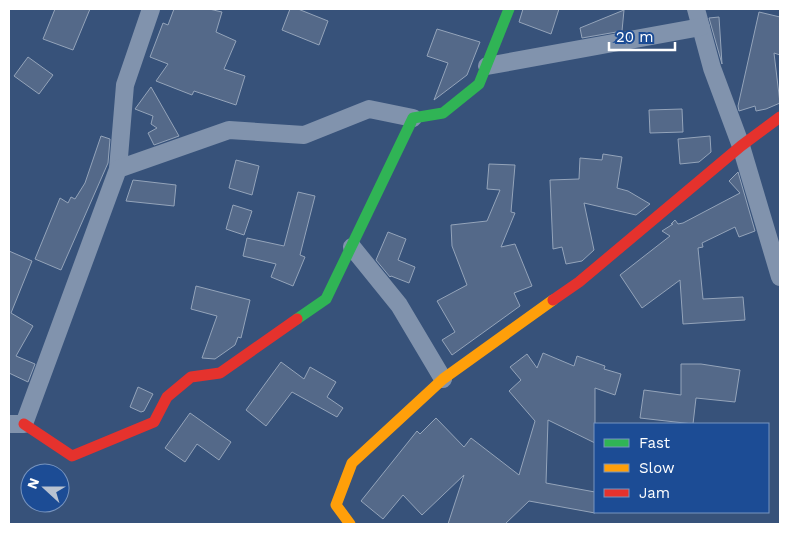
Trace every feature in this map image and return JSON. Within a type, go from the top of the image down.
[{"type":"street","points":[[151,9],[125,85],[118,168],[17,424],[72,456],[154,422],[166,397],[191,377],[220,373],[326,299],[413,118]]},
{"type":"street","points":[[118,168],[229,130],[304,135],[369,109],[413,118],[443,113],[479,84],[509,9]]},
{"type":"street","points":[[696,9],[712,68],[741,146],[780,277]]},
{"type":"street","points":[[487,66],[701,27]]},
{"type":"street","points":[[350,524],[336,505],[352,463],[443,378],[578,282],[741,146],[780,117]]},
{"type":"street","points":[[352,247],[399,305],[443,378]]},
{"type":"building","points":[[55,9],[90,9],[73,50],[43,39]]},
{"type":"building","points":[[174,9],[209,9],[222,12],[216,32],[236,41],[224,69],[245,76],[236,105],[194,91],[192,95],[156,81],[168,64],[150,57],[163,23],[168,25]]},
{"type":"building","points":[[290,9],[298,9],[328,21],[319,45],[282,30]]},
{"type":"building","points":[[523,9],[559,9],[551,34],[519,22]]},
{"type":"building","points":[[624,10],[622,31],[582,38],[580,28]]},
{"type":"building","points":[[759,12],[780,17],[780,55],[774,53],[780,103],[756,111],[755,106],[739,111],[738,106]]},
{"type":"building","points":[[719,17],[722,64],[709,18]]},
{"type":"building","points":[[437,29],[480,42],[467,75],[434,100],[448,63],[427,56]]},
{"type":"building","points":[[28,57],[53,75],[39,94],[14,76]]},
{"type":"building","points":[[151,87],[179,136],[154,145],[148,133],[157,128],[151,124],[153,116],[135,109]]},
{"type":"building","points":[[682,109],[683,132],[650,133],[649,110]]},
{"type":"building","points":[[101,136],[110,139],[108,163],[61,270],[35,259],[60,198],[68,203],[71,197],[75,199],[85,183]]},
{"type":"building","points":[[710,136],[711,152],[699,162],[680,164],[678,139]]},
{"type":"building","points":[[603,154],[622,157],[617,188],[628,191],[650,204],[636,215],[584,203],[594,250],[582,261],[566,264],[562,247],[553,249],[550,180],[579,179],[580,158],[602,160]]},
{"type":"building","points":[[236,160],[259,166],[252,195],[229,188]]},
{"type":"building","points":[[489,164],[515,165],[511,212],[515,213],[501,247],[515,244],[532,286],[514,293],[520,306],[452,355],[442,340],[455,332],[437,301],[467,285],[452,246],[451,225],[487,221],[500,190],[487,189]]},
{"type":"building","points":[[738,172],[755,231],[739,237],[735,227],[702,243],[703,247],[698,248],[703,299],[743,297],[745,320],[683,324],[680,280],[642,308],[620,275],[670,236],[662,231],[673,224],[671,224],[675,220],[678,224],[683,223],[740,193],[729,181]]},
{"type":"building","points":[[133,180],[176,185],[174,206],[126,201]]},
{"type":"building","points":[[298,192],[315,196],[300,255],[305,257],[293,286],[271,277],[276,264],[243,256],[247,238],[284,246]]},
{"type":"building","points":[[233,205],[252,211],[244,235],[226,229]]},
{"type":"building","points":[[388,232],[406,239],[398,260],[415,267],[409,283],[390,277],[376,260]]},
{"type":"building","points":[[9,251],[32,261],[11,313],[33,326],[16,356],[35,364],[28,382],[9,373]]},
{"type":"building","points":[[196,286],[250,300],[241,338],[238,337],[235,345],[215,359],[202,358],[217,316],[191,309]]},
{"type":"building","points":[[543,353],[574,366],[577,356],[605,366],[604,369],[621,374],[615,395],[595,388],[594,443],[548,420],[546,483],[594,492],[594,513],[529,501],[505,524],[448,524],[464,475],[422,515],[403,495],[383,519],[361,501],[417,431],[420,434],[436,418],[464,447],[471,438],[519,475],[535,421],[509,391],[521,380],[510,367],[527,354],[537,368]]},
{"type":"building","points":[[281,362],[304,379],[310,367],[336,382],[327,397],[343,408],[337,417],[292,392],[266,426],[246,410]]},
{"type":"building","points":[[681,364],[701,364],[740,370],[735,402],[696,398],[693,423],[640,418],[644,390],[681,395]]},
{"type":"building","points":[[138,387],[153,394],[144,411],[141,412],[130,407]]},
{"type":"building","points":[[190,413],[231,442],[219,460],[197,444],[185,462],[165,448]]},
{"type":"traffic: fast","points":[[297,319],[326,299],[413,118],[443,113],[479,84],[509,9]]},
{"type":"traffic: slow","points":[[350,524],[336,505],[352,463],[443,379],[553,300]]},
{"type":"traffic: jam","points":[[553,300],[579,282],[741,146],[780,117]]},
{"type":"traffic: jam","points":[[24,424],[72,456],[154,422],[167,397],[191,377],[220,373],[297,319]]}]
